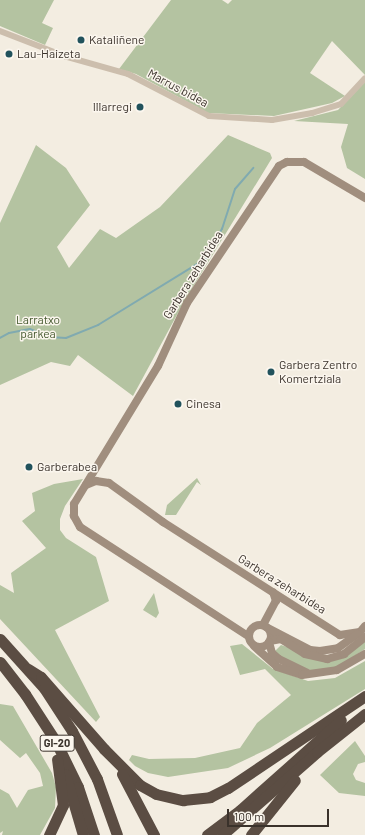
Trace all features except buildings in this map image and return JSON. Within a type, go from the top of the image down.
[{"type":"highway","name":"GI-20","points":[[0,639],[28,669],[58,708],[84,752],[107,803],[117,835]]},
{"type":"highway","name":"GI-20","points":[[0,662],[32,704],[56,742],[78,787],[94,835]]},
{"type":"highway","points":[[28,669],[41,677],[57,694],[104,750],[132,788],[154,835]]},
{"type":"highway","points":[[0,671],[27,708],[57,759],[72,794],[83,835]]},
{"type":"highway","points":[[104,750],[140,784],[156,794],[174,799],[201,799],[228,788],[365,696]]},
{"type":"highway","points":[[207,835],[240,810],[324,734],[365,702]]},
{"type":"highway","points":[[222,835],[335,737],[365,714]]},
{"type":"highway","points":[[251,835],[313,760],[335,737]]},
{"type":"highway","points":[[48,835],[56,824],[63,805],[57,759]]},
{"type":"highway","points":[[259,835],[313,760]]},
{"type":"street","name":"Marrus bidea","points":[[0,31],[64,56],[128,74],[209,116],[272,120],[312,113],[341,104],[365,78]]},
{"type":"street","name":"Garbera zeharbidea","points":[[365,198],[304,162],[286,162],[279,166],[182,312],[158,366],[74,504],[73,511],[76,522],[80,526],[248,636],[254,646],[282,670],[302,675],[315,675],[337,670],[365,654]]},
{"type":"street","name":"Garbera zeharbidea","points":[[86,485],[96,481],[109,483],[163,522],[340,635],[363,632]]},
{"type":"street","points":[[264,626],[276,601],[273,592]]},
{"type":"street","points":[[264,626],[271,633],[270,642],[274,655],[290,666],[315,675]]},
{"type":"street","points":[[248,636],[253,627],[264,626],[310,650],[320,651],[338,648],[363,632]]},
{"type":"street","points":[[254,646],[263,647],[270,642],[281,639],[310,656],[333,658],[349,651],[363,632]]},
{"type":"street","points":[[274,655],[273,648],[279,643],[295,648]]},
{"type":"green space","points":[[0,0],[54,0],[42,23],[53,28],[45,45],[0,26]]},
{"type":"green space","points":[[171,0],[222,0],[228,4],[232,0],[365,0],[365,75],[332,41],[310,73],[345,96],[332,103],[274,116],[208,113],[136,74],[119,69]]},
{"type":"green space","points":[[365,82],[365,179],[347,168],[341,147],[348,124],[294,121],[338,110]]},
{"type":"green space","name":"Larratxo parkea","points":[[228,135],[270,153],[272,158],[185,300],[133,396],[78,355],[70,366],[51,362],[0,385],[0,223],[36,145],[66,168],[90,205],[57,247],[69,268],[100,229],[116,238],[160,207]]},
{"type":"green space","points":[[197,478],[201,485],[197,482],[176,515],[165,515],[167,505]]},
{"type":"green space","points":[[83,479],[65,506],[60,519],[60,530],[66,538],[96,557],[109,601],[55,630],[100,717],[96,722],[0,619],[0,585],[14,593],[11,573],[46,548],[22,521],[35,511],[32,493],[54,484]]},
{"type":"green space","points":[[154,593],[159,613],[156,618],[143,610]]},
{"type":"green space","points":[[365,639],[365,649],[336,668],[317,672],[287,663],[275,651],[281,645],[328,660]]},
{"type":"green space","points":[[242,644],[273,669],[308,681],[335,678],[365,661],[365,689],[270,748],[228,768],[168,777],[148,773],[135,766],[129,760],[132,755],[149,759],[195,758],[240,748],[257,723],[291,695],[265,669],[240,675],[230,646]]},
{"type":"green space","points":[[0,704],[13,706],[52,773],[56,787],[55,808],[40,835],[2,835],[3,831],[0,833],[0,789],[9,794],[17,808],[28,790],[43,786],[40,773],[26,753],[20,758],[0,740]]},
{"type":"green space","points":[[355,741],[365,756],[365,762],[358,764],[353,774],[356,780],[365,783],[365,796],[339,793],[320,775]]},
{"type":"waterway","points":[[0,338],[9,333],[30,329],[49,337],[66,338],[98,325],[207,258],[222,229],[235,189],[253,168]]},
{"type":"place","name":"Kataliñene","points":[[81,40]]},
{"type":"place","name":"Lau-Haizeta","points":[[9,54]]},
{"type":"place","name":"Illarregi","points":[[140,107]]},
{"type":"place","name":"Garbera Zentro Komertziala","points":[[271,372]]},
{"type":"place","name":"Cinesa","points":[[178,404]]},
{"type":"place","name":"Garberabea","points":[[29,467]]}]
